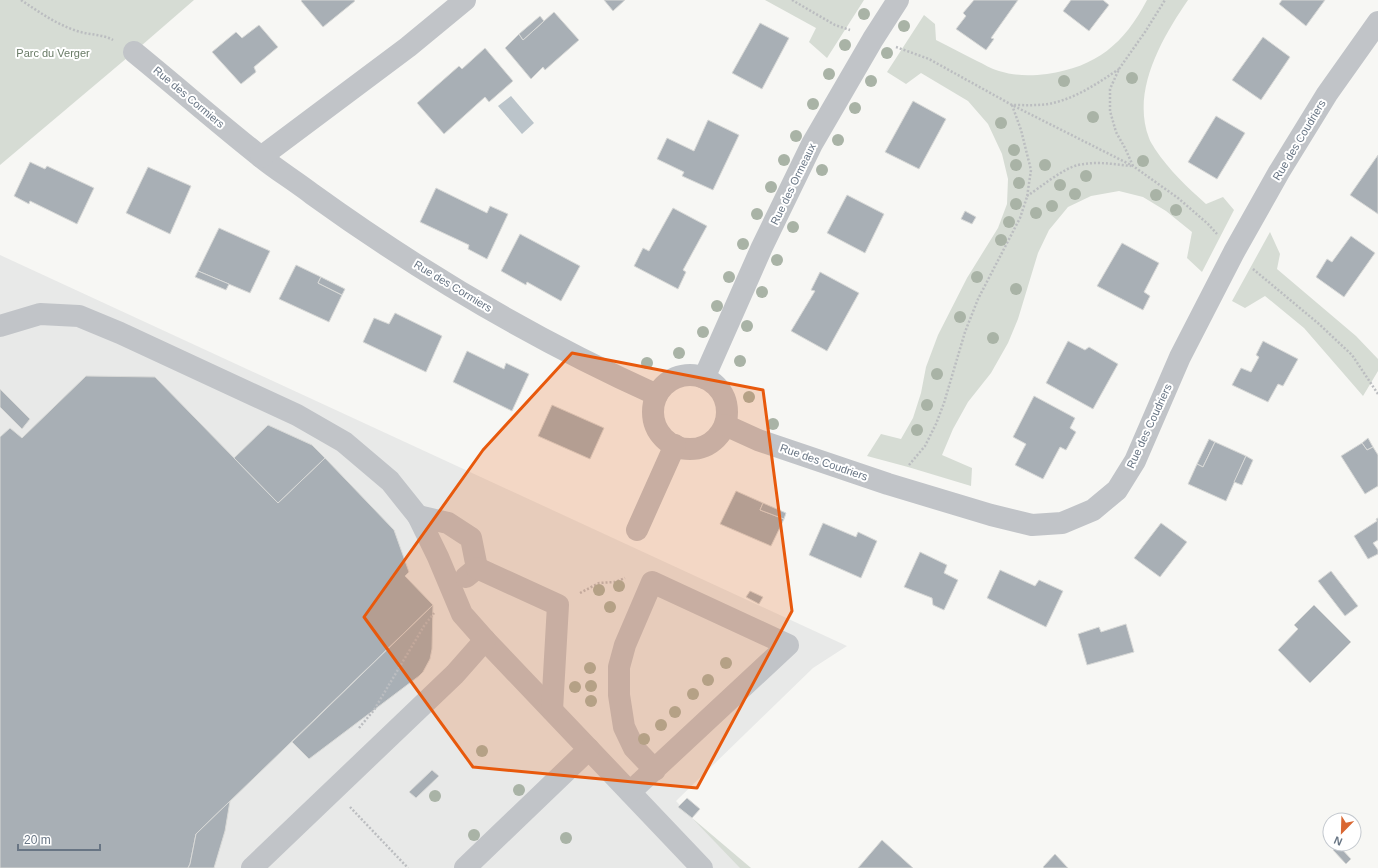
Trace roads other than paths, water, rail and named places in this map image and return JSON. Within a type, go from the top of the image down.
[{"type":"street","points":[[261,157],[408,47],[465,0]]},
{"type":"street","name":"Rue des Ormeaux","points":[[704,378],[762,247],[812,144],[873,39],[898,0]]},
{"type":"street","name":"Rue des Coudriers","points":[[725,425],[758,440],[888,484],[991,515],[1032,525],[1062,523],[1093,510],[1117,490],[1135,461],[1180,357],[1234,252],[1279,172],[1327,94],[1378,22]]},
{"type":"street","name":"Rue des Cormiers","points":[[134,52],[261,157],[350,221],[430,273],[522,328],[604,371],[657,395]]},
{"type":"street","points":[[0,326],[40,314],[79,316],[127,336],[297,415],[344,442],[390,481],[418,516],[462,614],[702,868]]},
{"type":"street","points":[[683,375],[694,375],[704,378],[714,383],[722,392],[726,403],[727,414],[725,425],[719,436],[710,443],[698,448],[686,449],[665,439],[657,429],[653,418],[653,406],[657,395],[663,386],[672,379],[683,375]]},
{"type":"street","points":[[637,530],[675,445]]},
{"type":"street","points":[[418,516],[448,524],[471,538],[477,568]]},
{"type":"street","points":[[452,589],[477,568]]},
{"type":"street","points":[[477,568],[558,605],[552,710]]},
{"type":"street","points":[[630,792],[654,770],[788,645],[652,582],[625,645],[619,666],[619,696],[624,727],[634,748],[654,770]]},
{"type":"street","points":[[252,868],[455,674],[485,640]]},
{"type":"street","points":[[465,868],[589,749]]},
{"type":"park label","name":"Parc du Verger","points":[[53,53]]}]
